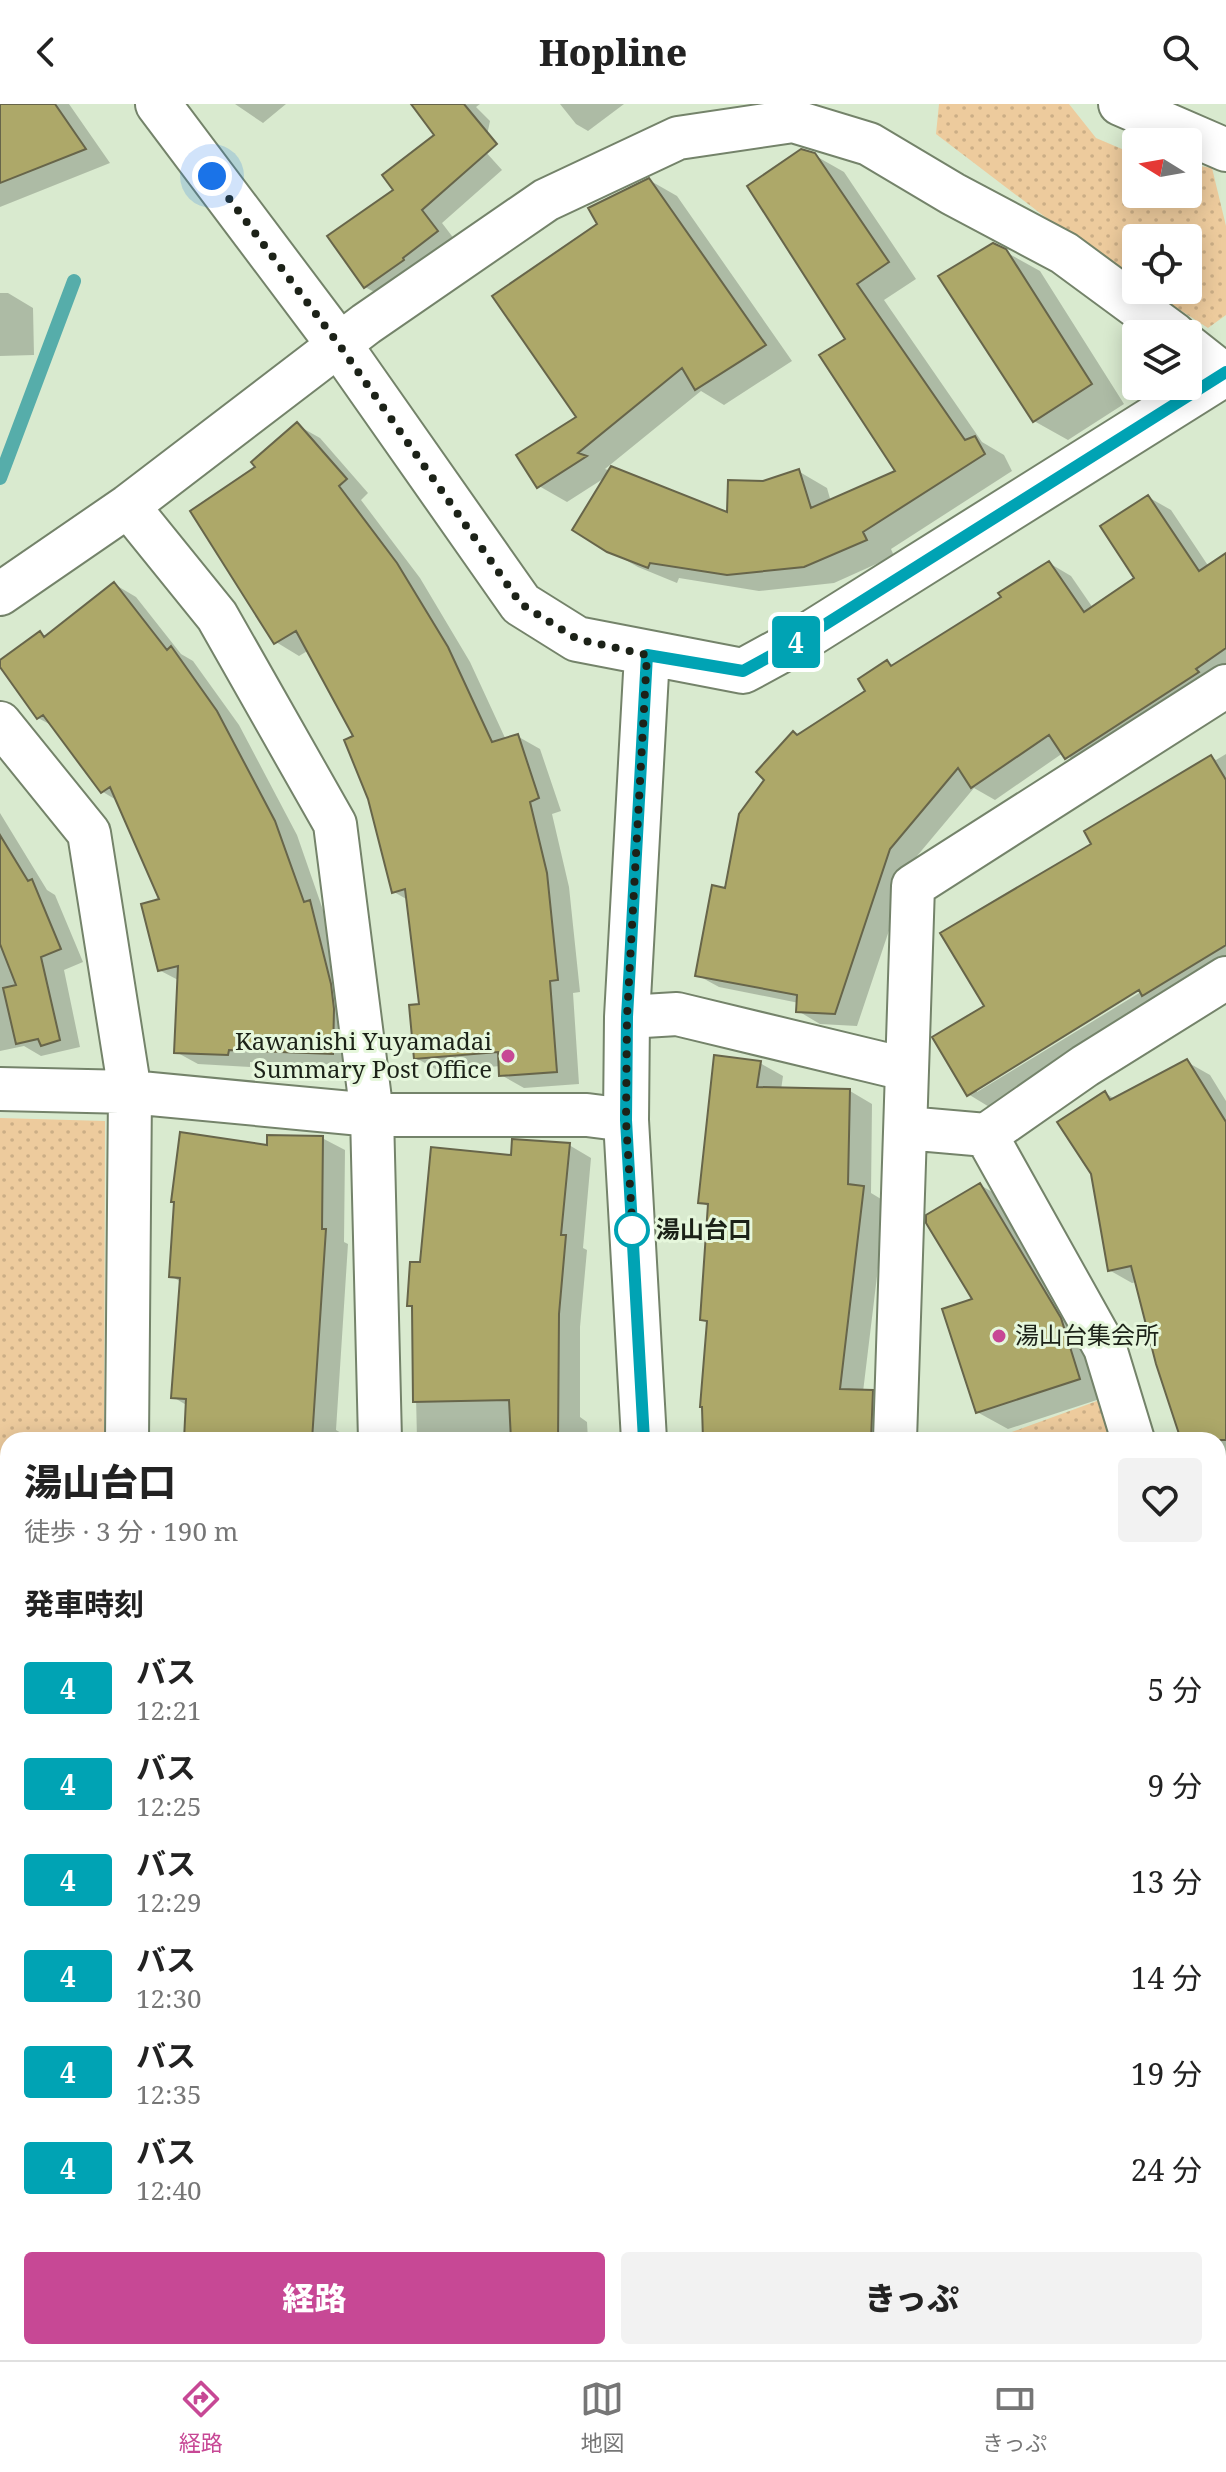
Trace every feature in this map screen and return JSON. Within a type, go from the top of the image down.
[{"type":"street","points":[[158,104],[340,346],[521,604],[577,639],[647,655],[743,671],[802,639],[1225,374],[1202,357]]},
{"type":"street","points":[[1120,104],[1226,150]]},
{"type":"street","points":[[0,594],[128,506],[366,324],[546,200],[678,138],[793,121],[869,144],[953,194],[1064,253],[1155,320]]},
{"type":"street","points":[[128,506],[217,616],[335,824],[372,1115],[380,1432]]},
{"type":"street","points":[[644,1432],[626,1120],[627,1017],[647,655]]},
{"type":"street","points":[[895,1432],[913,886],[1226,686]]},
{"type":"street","points":[[0,723],[89,833],[130,1092],[127,1432]]},
{"type":"street","points":[[906,1128],[986,1135],[1085,1066],[1226,978]]},
{"type":"street","points":[[627,1017],[677,1014],[905,1069]]},
{"type":"street","points":[[0,1089],[130,1092],[372,1115],[587,1115],[626,1120]]},
{"type":"street","points":[[986,1135],[1105,1348],[1131,1432]]},
{"type":"green space","points":[[939,104],[1069,104],[1096,138],[1122,149],[1122,208],[1202,208],[1202,166],[1212,168],[1226,226],[1226,315],[1208,328],[1202,324],[1202,320],[1196,320],[1171,304],[1202,304],[1202,224],[1122,224],[1122,272],[936,134]]},
{"type":"green space","points":[[0,1118],[105,1121],[104,1432],[0,1432]]},
{"type":"green space","points":[[1108,1397],[1118,1432],[1012,1432]]},
{"type":"building","points":[[0,104],[55,104],[86,149],[0,183]]},
{"type":"building","points":[[411,104],[464,104],[497,144],[422,210],[438,231],[364,288],[327,236],[393,190],[382,175],[434,135]]},
{"type":"building","points":[[801,149],[815,153],[889,262],[857,284],[965,440],[975,436],[985,454],[863,532],[867,540],[804,567],[727,575],[650,563],[648,568],[607,552],[572,530],[611,466],[727,512],[728,480],[763,481],[799,469],[811,508],[895,471],[819,355],[845,339],[747,186]]},
{"type":"building","points":[[649,178],[766,345],[695,390],[682,368],[578,453],[587,456],[537,488],[516,455],[576,417],[492,296],[597,224],[588,208]]},
{"type":"building","points":[[993,243],[1006,249],[1092,384],[1033,422],[938,276]]},
{"type":"building","points":[[297,422],[347,479],[339,486],[397,563],[448,647],[492,742],[518,734],[539,798],[530,802],[547,873],[558,980],[550,981],[557,1072],[499,1076],[498,1052],[414,1059],[409,1005],[419,1004],[405,889],[392,893],[368,799],[344,740],[353,736],[296,631],[274,644],[190,511],[255,467],[251,462]]},
{"type":"building","points":[[1148,495],[1199,571],[1226,553],[1226,648],[1196,669],[1199,672],[1065,759],[1049,735],[971,788],[958,768],[890,849],[835,1014],[796,1012],[797,995],[695,976],[712,885],[725,888],[739,814],[764,780],[756,772],[793,731],[797,735],[865,691],[858,679],[887,660],[891,666],[1001,597],[998,593],[1049,561],[1084,612],[1134,578],[1100,526]]},
{"type":"building","points":[[114,582],[167,650],[171,646],[217,711],[275,821],[304,902],[310,900],[331,984],[333,1054],[229,1050],[228,1055],[174,1053],[178,966],[158,971],[141,904],[159,899],[110,787],[101,793],[43,715],[37,719],[0,667],[0,660],[40,631],[44,637]]},
{"type":"building","points":[[1211,755],[1226,780],[1226,945],[1142,996],[1139,990],[967,1096],[932,1037],[984,1006],[940,933],[1091,844],[1084,831]]},
{"type":"building","points":[[0,835],[28,881],[32,879],[61,949],[41,957],[60,1040],[41,1046],[38,1039],[16,1044],[3,988],[16,985],[0,944]]},
{"type":"building","points":[[714,1055],[761,1061],[757,1087],[850,1089],[848,1184],[864,1186],[840,1389],[873,1390],[871,1432],[703,1432],[700,1407],[707,1321],[700,1320],[708,1204],[698,1203]]},
{"type":"building","points":[[1187,1059],[1226,1122],[1226,1432],[1178,1432],[1156,1364],[1131,1266],[1108,1271],[1091,1174],[1057,1122],[1105,1091],[1110,1100]]},
{"type":"building","points":[[180,1132],[267,1145],[267,1135],[323,1136],[322,1229],[326,1229],[313,1432],[184,1432],[186,1399],[171,1398],[180,1278],[169,1277],[174,1202],[171,1202]]},
{"type":"building","points":[[512,1139],[570,1143],[561,1235],[566,1235],[559,1314],[558,1432],[511,1432],[509,1400],[413,1402],[412,1306],[407,1306],[410,1262],[420,1262],[431,1147],[511,1155]]},
{"type":"building","points":[[980,1183],[1061,1318],[1080,1379],[976,1413],[942,1309],[972,1299],[926,1223],[926,1215]]},
{"type":"waterway","points":[[0,478],[74,281]]},
{"type":"bus line","name":"4","points":[[644,1432],[626,1120],[627,1017],[647,655],[743,671],[802,639],[1226,372]]},
{"type":"place","name":"Kawanishi Yuyamadai Summary Post Office","points":[[508,1056]]},
{"type":"place","name":"湯山台口","points":[[632,1230]]},
{"type":"place","name":"湯山台集会所","points":[[999,1336]]},
{"type":"route","points":[[212,176],[340,346],[521,604],[577,639],[647,655],[627,1017],[626,1120],[633,1236],[632,1230]]}]
